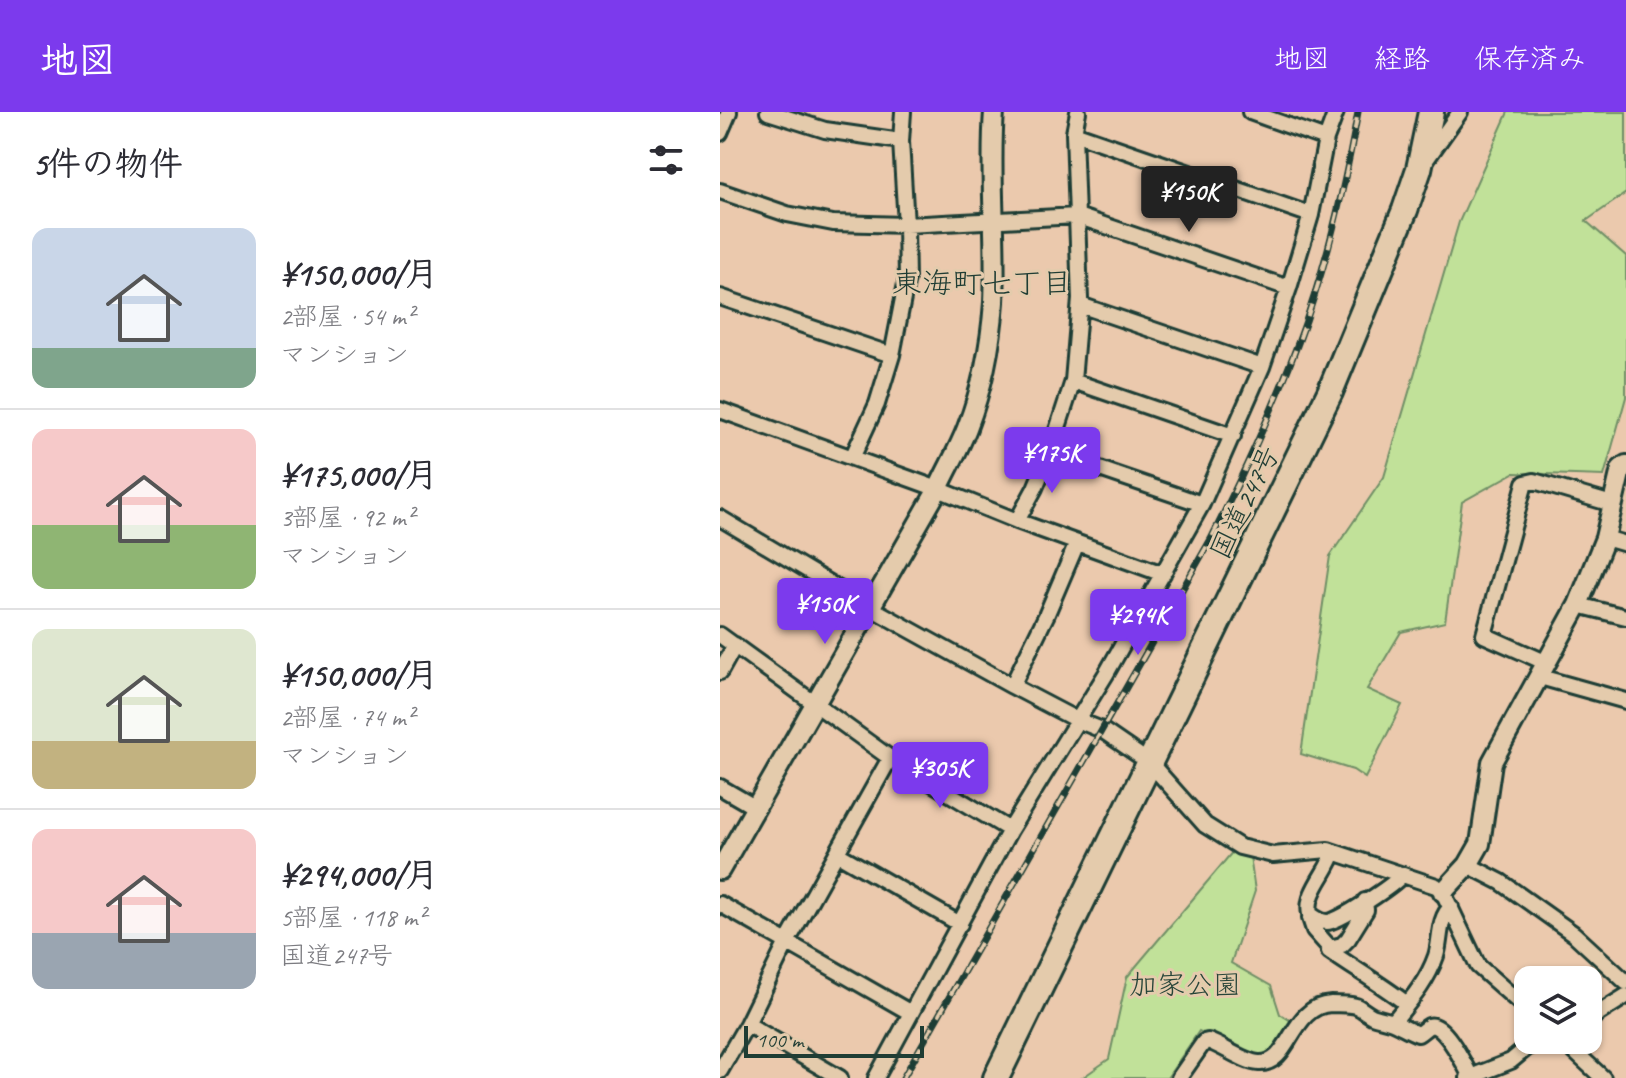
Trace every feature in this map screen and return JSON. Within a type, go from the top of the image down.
[{"type":"highway","name":"国道247号","points":[[996,1078],[1330,392],[1405,210],[1419,169],[1431,112]]},
{"type":"street","points":[[720,133],[729,112]]},
{"type":"street","points":[[768,112],[825,130],[901,141]]},
{"type":"street","points":[[852,458],[877,404],[892,355],[907,278],[901,141],[903,112]]},
{"type":"street","points":[[720,870],[938,489],[967,428],[985,365],[994,304],[994,112]]},
{"type":"street","points":[[1017,521],[1050,452],[1073,381],[1080,305],[1074,133],[1078,112]]},
{"type":"street","points":[[1250,112],[1326,139]]},
{"type":"street","points":[[876,1078],[1010,830],[1202,504],[1262,367],[1311,215],[1326,139],[1336,112]]},
{"type":"street","points":[[1419,169],[1460,112]]},
{"type":"street","points":[[1074,133],[1311,215]]},
{"type":"street","points":[[720,191],[787,214],[833,223],[906,225],[1077,216],[1289,288]]},
{"type":"street","points":[[720,297],[892,355]]},
{"type":"street","points":[[1080,305],[1262,367]]},
{"type":"street","points":[[1073,381],[1233,436]]},
{"type":"street","points":[[720,410],[1163,574]]},
{"type":"street","points":[[1050,452],[1202,504]]},
{"type":"street","points":[[1393,1022],[1425,981],[1431,968],[1447,900],[1480,844],[1492,762],[1578,605],[1605,538],[1621,469],[1626,465]]},
{"type":"street","points":[[1612,504],[1534,481],[1525,483],[1484,635],[1543,670],[1626,701]]},
{"type":"street","points":[[720,518],[871,608],[1012,686],[1102,730],[1150,763],[1205,825],[1240,847],[1273,855],[1328,850],[1436,886],[1447,900],[1478,966],[1514,998]]},
{"type":"street","points":[[1605,538],[1626,544]]},
{"type":"street","points":[[1012,686],[1077,543]]},
{"type":"street","points":[[1578,605],[1626,617]]},
{"type":"street","points":[[720,635],[890,758],[1010,830]]},
{"type":"street","points":[[720,672],[735,645]]},
{"type":"street","points":[[720,1071],[787,942],[890,758]]},
{"type":"street","points":[[720,787],[756,808]]},
{"type":"street","points":[[1334,852],[1309,902],[1314,930],[1330,949],[1362,975],[1407,1004]]},
{"type":"street","points":[[838,854],[960,924]]},
{"type":"street","points":[[1468,865],[1501,882],[1574,934],[1626,982]]},
{"type":"street","points":[[1311,915],[1322,921],[1333,921],[1402,875]]},
{"type":"street","points":[[1312,949],[1342,945],[1366,910],[1365,901]]},
{"type":"street","points":[[720,904],[911,1013]]},
{"type":"street","points":[[1602,1011],[1626,996]]},
{"type":"street","points":[[1179,1078],[1204,1042],[1208,1041],[1254,1063],[1266,1063],[1282,1051],[1305,1014],[1318,1006],[1331,1004],[1356,1006],[1374,1017],[1418,1034],[1429,1026],[1441,1030],[1469,1077],[1511,1061],[1519,1054]]},
{"type":"street","points":[[747,1024],[840,1078]]},
{"type":"street","points":[[1577,1054],[1603,1078]]},
{"type":"green space","points":[[1508,112],[1626,112],[1626,193],[1586,221],[1626,256],[1626,397],[1604,476],[1514,473],[1462,502],[1445,622],[1401,632],[1367,689],[1402,705],[1365,778],[1353,770],[1301,754],[1330,556],[1384,477],[1459,222]]},
{"type":"green space","name":"加家公園","points":[[1234,850],[1250,856],[1255,891],[1231,963],[1271,986],[1280,1014],[1291,1021],[1283,1039],[1267,1057],[1253,1058],[1199,1031],[1167,1078],[1082,1078],[1109,1059],[1127,977]]},
{"type":"railway","points":[[903,1078],[1211,539],[1235,491],[1308,315],[1333,229],[1358,112]]},
{"type":"district","name":"東海町七丁目","points":[[982,283]]}]
